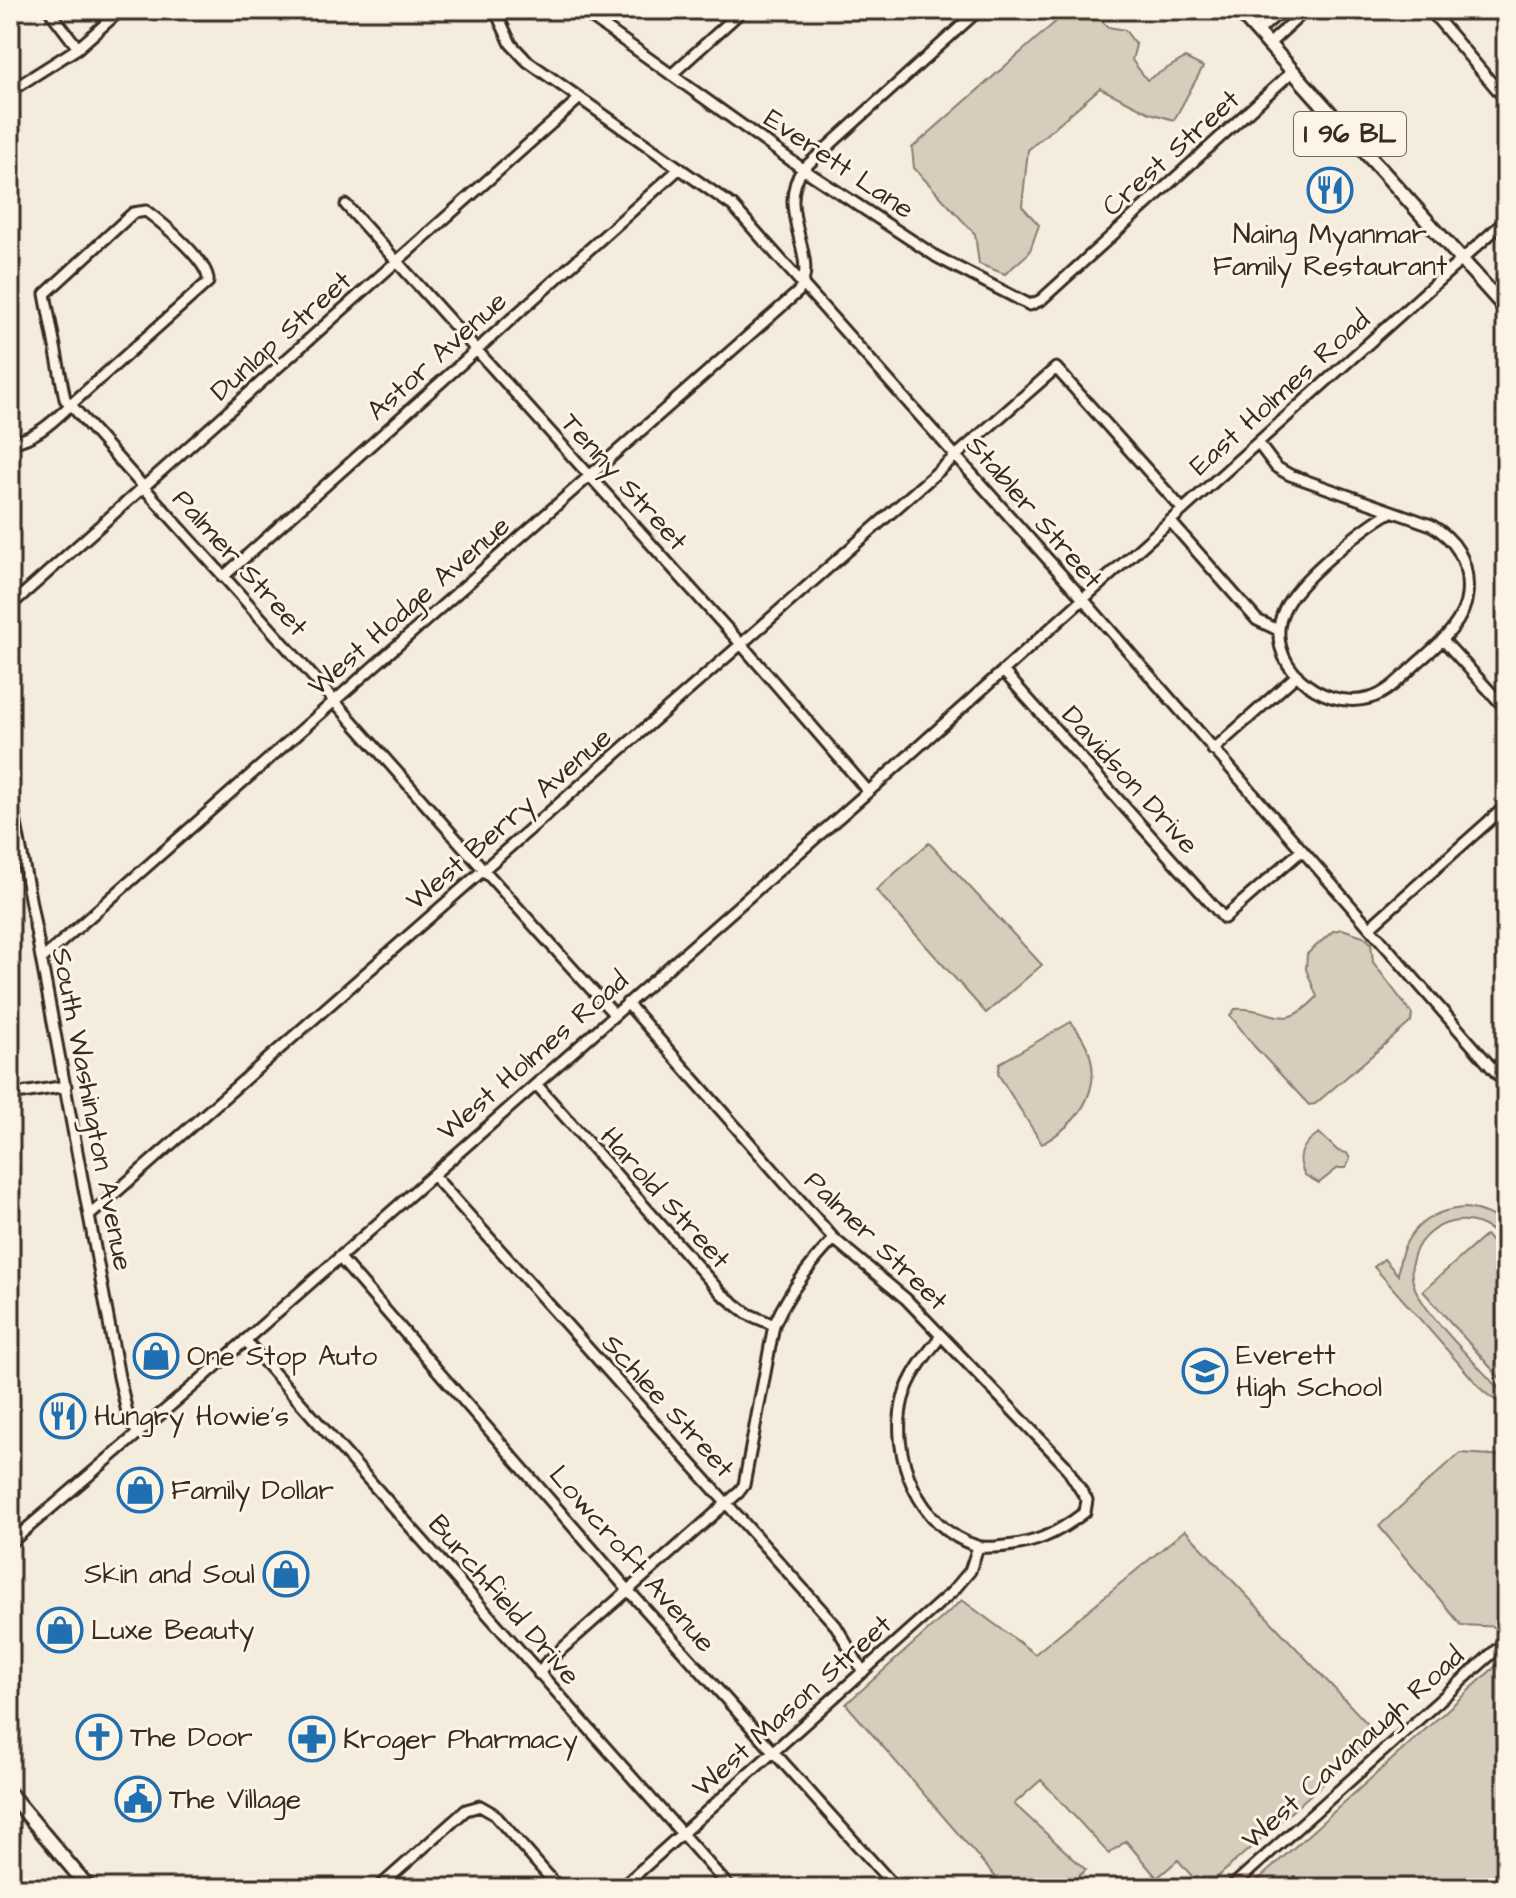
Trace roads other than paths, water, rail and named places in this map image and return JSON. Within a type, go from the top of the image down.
[{"type":"main road","name":"I 96 BL","points":[[1238,10],[1506,309]]},
{"type":"main road","points":[[10,1794],[89,1888]]},
{"type":"street","points":[[49,10],[78,48]]},
{"type":"street","points":[[10,91],[78,48],[121,10]]},
{"type":"street","name":"Stabler Street","points":[[495,10],[511,44],[522,56],[733,206],[1506,1084]]},
{"type":"street","name":"Everett Lane","points":[[581,10],[803,169],[937,257],[1020,302],[1030,305],[1037,303],[1078,266]]},
{"type":"street","points":[[671,75],[743,10]]},
{"type":"street","points":[[803,284],[805,269],[792,189],[803,169],[979,10]]},
{"type":"street","points":[[1257,32],[1282,10]]},
{"type":"street","points":[[1269,44],[1306,10]]},
{"type":"street","points":[[1430,10],[1506,100]]},
{"type":"street","name":"Crest Street","points":[[1078,266],[1293,71]]},
{"type":"street","name":"Dunlap Street","points":[[10,606],[580,98]]},
{"type":"street","name":"Astor Avenue","points":[[223,577],[680,168]]},
{"type":"street","name":"Tenny Street","points":[[346,205],[741,644],[868,791]]},
{"type":"street","name":"Palmer Street","points":[[71,405],[208,282],[207,270],[165,224],[146,211],[133,213],[45,294],[63,393],[71,405],[143,488],[614,1014]]},
{"type":"street","name":"East Holmes Road","points":[[1083,600],[1506,220]]},
{"type":"street","name":"West Hodge Avenue","points":[[42,959],[798,292],[803,284]]},
{"type":"street","name":"West Berry Avenue","points":[[90,1215],[1056,368],[1183,510]]},
{"type":"street","points":[[10,443],[32,437],[71,405]]},
{"type":"street","points":[[1258,443],[1276,467],[1290,475],[1431,525],[1445,533],[1456,544],[1469,579],[1467,601],[1443,640],[1385,691],[1370,698],[1347,700],[1320,695],[1297,675],[1284,656],[1278,630],[1284,609],[1294,594],[1350,542],[1391,512]]},
{"type":"street","points":[[1171,522],[1257,620],[1278,630]]},
{"type":"street","name":"West Holmes Road","points":[[10,1543],[433,1175],[1083,600]]},
{"type":"street","points":[[1443,640],[1506,709]]},
{"type":"street","name":"Davidson Drive","points":[[1003,671],[1224,918],[1301,851]]},
{"type":"street","points":[[1213,750],[1297,675]]},
{"type":"street","name":"South Washington Avenue","points":[[10,791],[119,1377],[129,1421],[138,1433]]},
{"type":"street","points":[[1370,927],[1506,806]]},
{"type":"street","name":"Palmer Street","points":[[627,1003],[834,1239],[906,1299],[1065,1465],[1087,1500],[1085,1512],[1050,1536],[1032,1542],[978,1547]]},
{"type":"street","name":"Harold Street","points":[[536,1084],[722,1294],[748,1314],[774,1325]]},
{"type":"street","points":[[10,1095],[66,1086]]},
{"type":"street","name":"Schlee Street","points":[[433,1175],[836,1626],[863,1672]]},
{"type":"street","points":[[539,1674],[546,1663],[744,1485],[774,1325],[791,1292],[834,1239]]},
{"type":"street","name":"Lowcroft Avenue","points":[[339,1257],[628,1590],[896,1888]]},
{"type":"street","points":[[941,1336],[915,1370],[903,1399],[903,1454],[921,1503],[947,1530],[978,1547]]},
{"type":"street","name":"Burchfield Drive","points":[[245,1340],[730,1888]]},
{"type":"street","name":"West Mason Street","points":[[621,1888],[953,1591],[970,1571],[978,1547]]},
{"type":"street","name":"West Cavanaugh Road","points":[[1230,1888],[1506,1641]]},
{"type":"street","points":[[378,1888],[466,1810],[480,1806],[494,1814],[559,1888]]},
{"type":"place","name":"Naing Myanmar Family Restaurant","points":[[1330,190]]},
{"type":"place","name":"One Stop Auto","points":[[156,1356]]},
{"type":"place","name":"Everett High School","points":[[1205,1371]]},
{"type":"place","name":"Hungry Howie's","points":[[63,1416]]},
{"type":"place","name":"Family Dollar","points":[[140,1490]]},
{"type":"place","name":"Skin and Soul","points":[[286,1574]]},
{"type":"place","name":"Luxe Beauty","points":[[60,1630]]},
{"type":"place","name":"The Door","points":[[99,1737]]},
{"type":"place","name":"Kroger Pharmacy","points":[[312,1739]]},
{"type":"place","name":"The Village","points":[[138,1799]]}]
